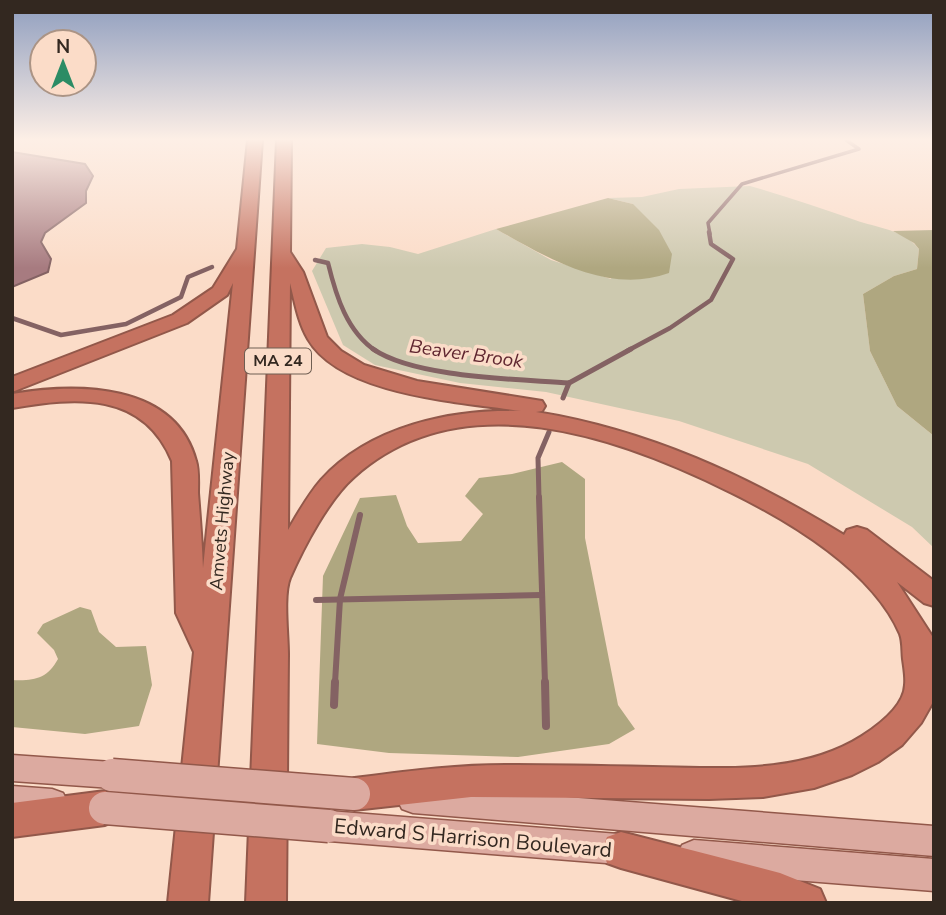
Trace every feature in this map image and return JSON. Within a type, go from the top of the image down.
[{"type":"highway","name":"Amvets Highway","points":[[188,903],[252,183]]},
{"type":"highway","name":"MA 24","points":[[266,903],[282,183]]},
{"type":"highway","points":[[12,385],[150,332],[194,310],[227,282],[233,263],[247,244]]},
{"type":"highway","points":[[280,251],[294,266],[319,341],[343,363],[379,379],[589,416],[690,447],[749,473],[812,506],[866,542],[934,596]]},
{"type":"highway","points":[[12,401],[58,395],[110,398],[142,409],[168,427],[177,439],[184,461],[191,613],[210,652]]},
{"type":"highway","points":[[274,581],[296,547],[304,524],[324,491],[365,456],[404,436],[440,426],[482,419],[530,418],[579,425],[657,447],[728,476],[774,500],[834,538],[878,573],[908,608],[923,647],[923,681],[919,696],[901,722],[869,750],[840,764],[805,775],[712,782],[449,782],[354,794]]},
{"type":"highway","points":[[12,820],[108,792]]},
{"type":"highway","points":[[621,850],[780,892],[806,903]]},
{"type":"main road","name":"Edward S Harrison Boulevard","points":[[12,768],[108,792],[329,826],[934,875]]},
{"type":"main road","name":"Edward S Harrison Boulevard","points":[[12,800],[108,792],[354,794],[934,841]]},
{"type":"shaded area","points":[[12,183],[90,183],[86,191],[86,203],[45,233],[41,242],[51,259],[48,272],[12,287]]},
{"type":"shaded area","points":[[750,186],[889,230],[913,242],[919,249],[917,269],[894,276],[863,294],[870,351],[897,406],[934,436],[934,548],[912,527],[808,464],[679,421],[546,392],[460,383],[375,365],[343,345],[312,271],[326,248],[362,244],[418,254],[496,229],[551,260],[611,279],[633,204],[608,198],[642,197],[679,189]]},
{"type":"shaded area","points":[[608,198],[633,204],[659,230],[672,254],[669,273],[646,279],[601,276],[558,261],[496,229]]},
{"type":"shaded area","points":[[934,230],[934,436],[897,406],[870,351],[863,294],[894,276],[917,269],[919,249],[893,231]]},
{"type":"shaded area","points":[[562,462],[585,479],[585,538],[618,705],[635,729],[609,744],[518,757],[389,753],[317,744],[323,576],[360,498],[396,495],[407,526],[418,543],[461,541],[483,514],[465,496],[479,478],[512,474]]},
{"type":"shaded area","points":[[80,607],[91,610],[99,632],[116,647],[146,646],[152,685],[139,726],[85,734],[12,727],[12,680],[27,680],[44,675],[58,659],[54,650],[37,633],[43,624]]},
{"type":"waterway","points":[[710,234],[708,223],[742,184],[746,183]]},
{"type":"waterway","points":[[627,351],[670,328],[711,300],[733,259],[711,244],[709,232]]},
{"type":"waterway","name":"Beaver Brook","points":[[315,260],[328,263],[339,300],[350,324],[375,350]]},
{"type":"waterway","name":"Beaver Brook","points":[[12,318],[61,335],[126,324],[181,297],[188,277],[212,267]]},
{"type":"waterway","points":[[569,383],[631,349]]},
{"type":"waterway","name":"Beaver Brook","points":[[375,350],[391,359],[440,371],[569,383]]},
{"type":"waterway","name":"Beaver Brook","points":[[563,398],[569,383]]},
{"type":"waterway","name":"Beaver Brook","points":[[539,498],[538,458],[549,432]]},
{"type":"waterway","name":"Beaver Brook","points":[[539,497],[545,683]]},
{"type":"waterway","points":[[340,599],[360,515]]},
{"type":"waterway","points":[[340,599],[541,595]]},
{"type":"waterway","points":[[316,600],[340,599]]},
{"type":"waterway","points":[[335,683],[340,599]]},
{"type":"waterway","points":[[334,705],[335,682]]},
{"type":"waterway","name":"Beaver Brook","points":[[545,682],[546,726]]}]
